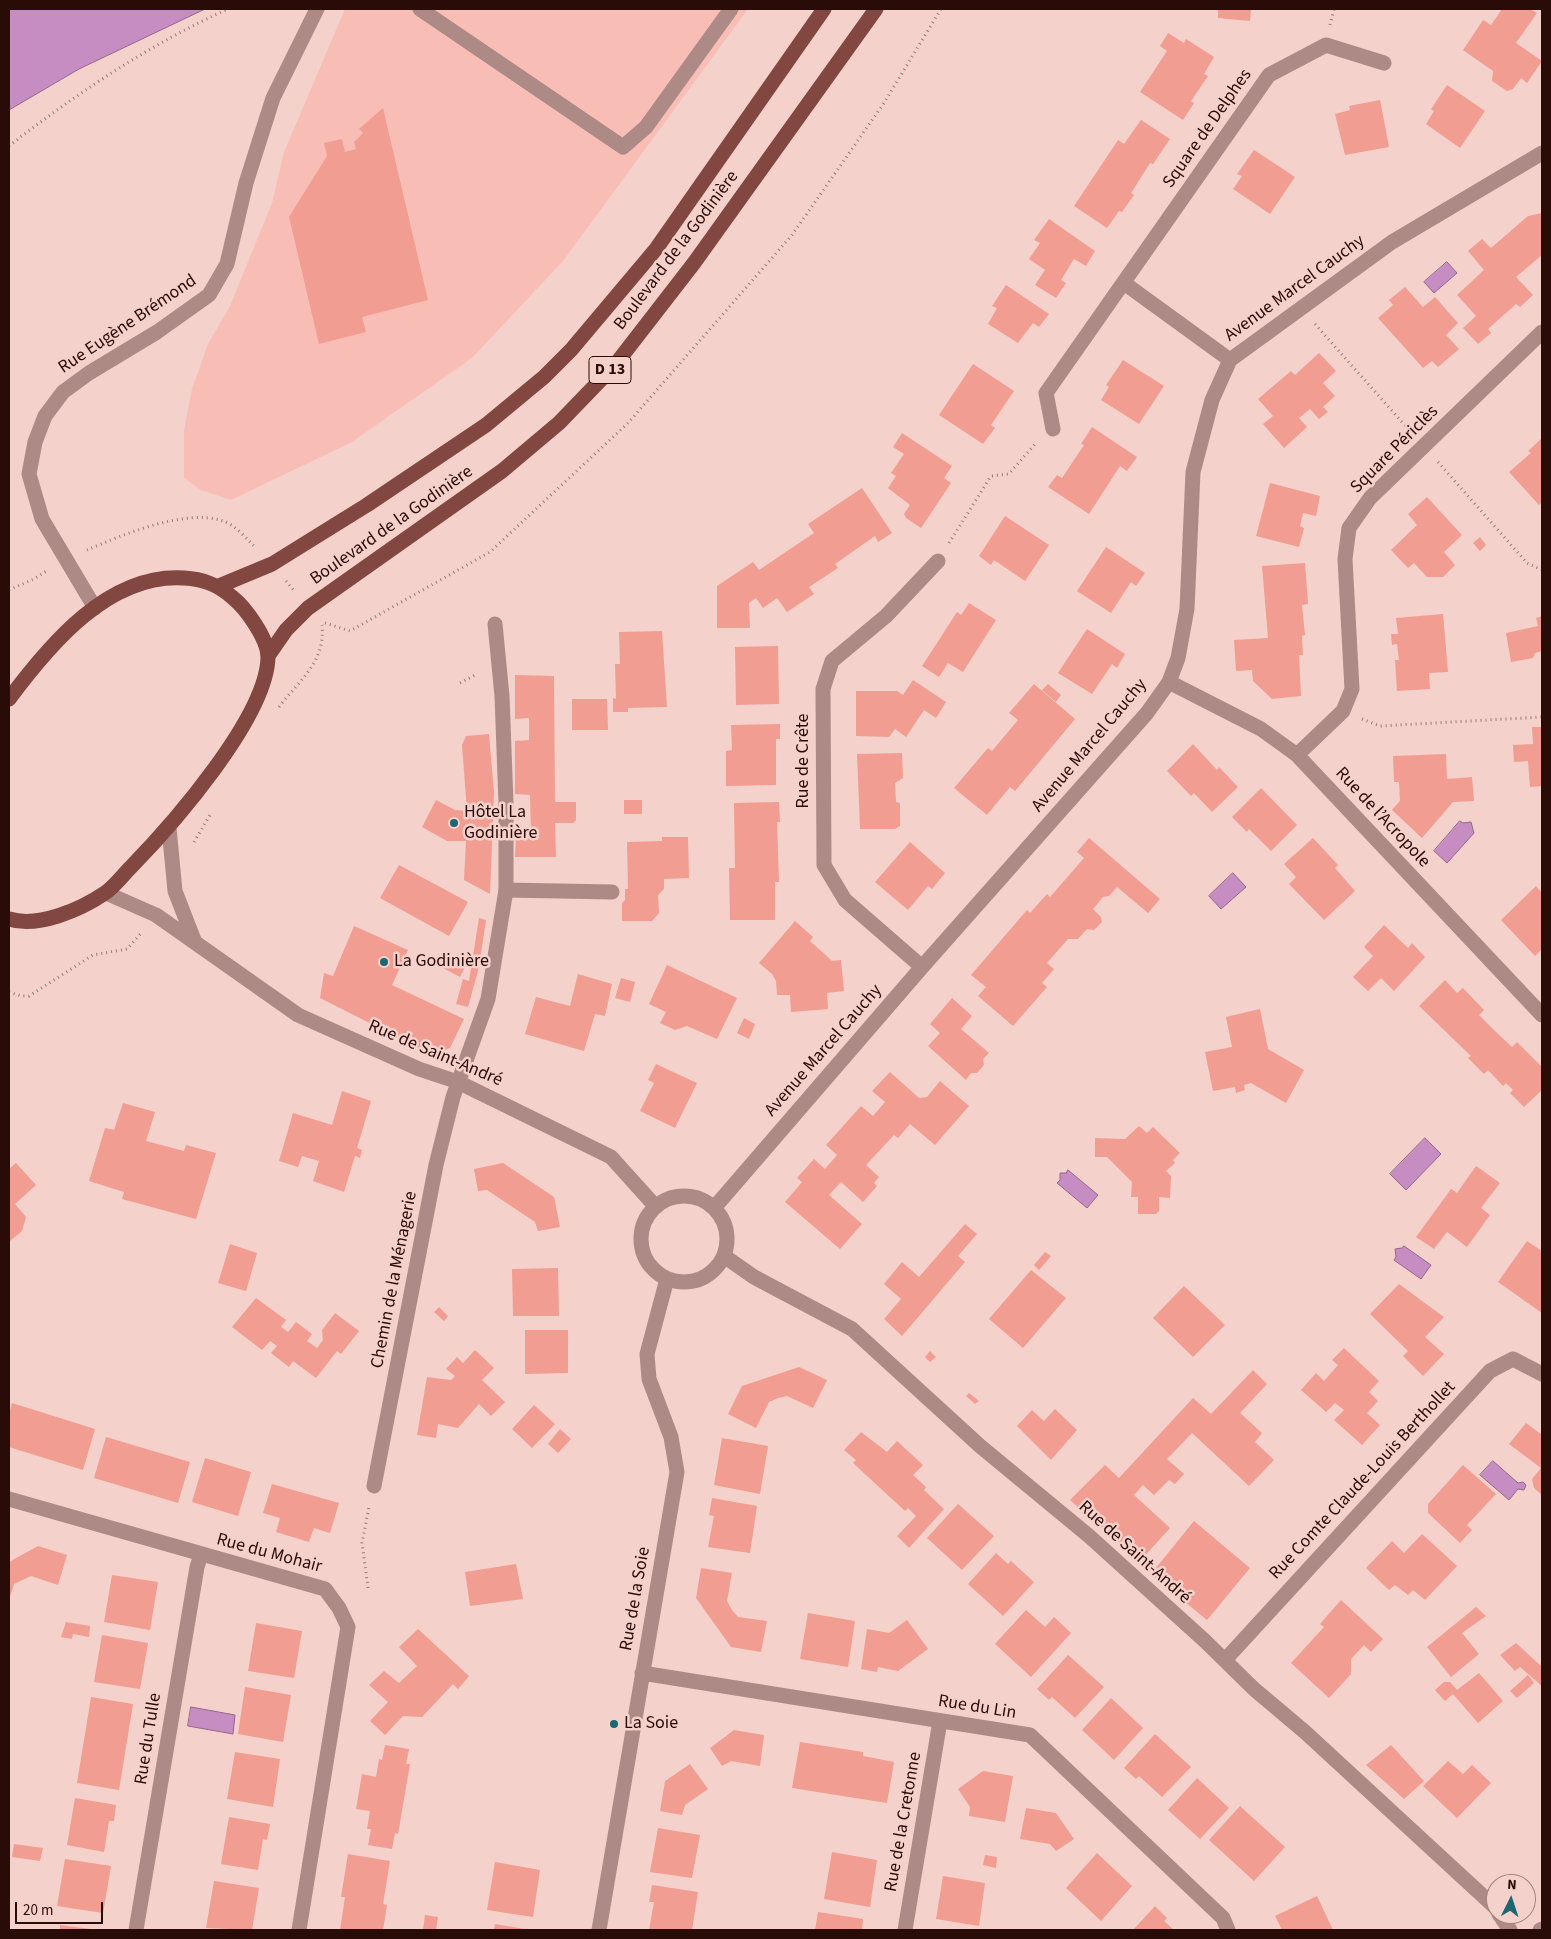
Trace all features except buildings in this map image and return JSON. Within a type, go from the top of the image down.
[{"type":"main road","name":"Boulevard de la Godinière","points":[[219,586],[272,564],[367,505],[486,425],[544,377],[571,350],[656,249],[824,9]]},
{"type":"main road","name":"Boulevard de la Godinière","points":[[268,656],[286,630],[308,608],[502,471],[559,423],[587,394],[614,365],[694,263],[876,9]]},
{"type":"main road","points":[[9,699],[62,637],[95,608],[121,590],[156,578],[198,579],[219,586],[250,615],[268,656],[265,674],[249,714],[200,788],[169,828],[106,893],[76,908],[48,918],[12,924]]},
{"type":"street","name":"Rue Eugène Brémond","points":[[95,608],[42,520],[29,474],[35,442],[45,416],[63,392],[209,295],[227,264],[246,183],[274,98],[317,9]]},
{"type":"street","points":[[422,9],[623,147],[646,126],[731,9]]},
{"type":"street","name":"Square de Delphes","points":[[1054,428],[1046,394],[1269,75],[1326,45],[1384,63]]},
{"type":"street","name":"Avenue Marcel Cauchy","points":[[714,1208],[922,967],[1147,713],[1169,682],[1178,658],[1187,609],[1193,472],[1212,400],[1230,360],[1392,242],[1542,153]]},
{"type":"street","points":[[1124,283],[1230,360]]},
{"type":"street","name":"Square Périclès","points":[[1297,755],[1343,712],[1352,689],[1345,559],[1349,528],[1370,498],[1542,332]]},
{"type":"street","name":"Rue de Crête","points":[[922,967],[845,900],[824,865],[823,689],[832,661],[886,616],[938,561]]},
{"type":"street","name":"Chemin de la Ménagerie","points":[[374,1486],[436,1165],[458,1082],[488,999],[506,890],[506,803],[502,696],[495,624]]},
{"type":"street","name":"Rue de l’Acropole","points":[[1169,682],[1261,729],[1297,755],[1542,1015]]},
{"type":"street","points":[[169,828],[175,891],[194,940]]},
{"type":"street","points":[[506,890],[612,892]]},
{"type":"street","name":"Rue de Saint-André","points":[[106,893],[156,915],[298,1015],[419,1069],[458,1082],[611,1157],[656,1207]]},
{"type":"street","points":[[678,1197],[691,1197],[703,1201],[714,1208],[722,1218],[727,1230],[727,1244],[724,1256],[717,1268],[706,1276],[694,1281],[680,1282],[668,1279],[655,1271],[646,1260],[642,1246],[642,1232],[647,1218],[656,1207],[666,1200],[678,1197]]},
{"type":"street","name":"Rue de Saint-André","points":[[724,1256],[754,1278],[852,1328],[980,1446],[1088,1536],[1486,1899]]},
{"type":"street","name":"Rue de la Soie","points":[[599,1930],[677,1472],[671,1437],[649,1379],[647,1354],[668,1279]]},
{"type":"street","name":"Rue Comte Claude-Louis Berthollet","points":[[1224,1660],[1490,1371],[1513,1359],[1542,1374]]},
{"type":"street","name":"Rue du Mohair","points":[[9,1499],[325,1589],[339,1608],[348,1627],[299,1930]]},
{"type":"street","name":"Rue du Tulle","points":[[136,1930],[197,1567],[202,1555]]},
{"type":"street","name":"Rue du Lin","points":[[642,1673],[1030,1735],[1224,1918],[1228,1930]]},
{"type":"street","name":"Rue de la Cretonne","points":[[904,1930],[940,1721]]},
{"type":"path","points":[[9,146],[53,112],[185,28],[228,9]]},
{"type":"path","points":[[9,590],[34,579],[65,559],[164,522],[202,517],[224,521],[235,529],[272,564],[322,622],[350,631],[490,552],[628,423],[792,235],[884,103],[941,9]]},
{"type":"path","points":[[938,561],[991,476],[1009,474],[1038,442],[1054,428]]},
{"type":"path","points":[[1343,712],[1380,726],[1542,717]]},
{"type":"path","points":[[368,1588],[362,1543],[374,1486]]},
{"type":"shaded area","points":[[9,9],[205,9],[79,69],[9,110]]},
{"type":"shaded area","points":[[345,9],[748,9],[563,261],[472,358],[352,442],[231,500],[201,490],[184,478],[184,431],[192,389],[208,344],[230,306],[272,203],[284,152]]},
{"type":"shaded area","points":[[1447,262],[1457,273],[1434,293],[1424,282]]},
{"type":"shaded area","points":[[1460,821],[1463,823],[1471,822],[1474,833],[1447,863],[1434,851]]},
{"type":"shaded area","points":[[1233,873],[1246,887],[1221,909],[1209,896]]},
{"type":"shaded area","points":[[1425,1138],[1441,1154],[1406,1190],[1390,1174]]},
{"type":"shaded area","points":[[1068,1170],[1098,1195],[1087,1208],[1057,1183],[1060,1180],[1060,1173],[1066,1173]]},
{"type":"shaded area","points":[[1404,1246],[1431,1265],[1421,1279],[1394,1260],[1396,1257],[1395,1249]]},
{"type":"shaded area","points":[[1493,1461],[1518,1483],[1523,1482],[1526,1485],[1524,1490],[1518,1489],[1509,1500],[1480,1475]]},
{"type":"shaded area","points":[[191,1707],[235,1715],[233,1734],[188,1726]]},
{"type":"place","name":"Hôtel La Godinière","points":[[454,823]]},
{"type":"place","name":"La Godinière","points":[[384,962]]},
{"type":"place","name":"La Soie","points":[[614,1724]]}]
